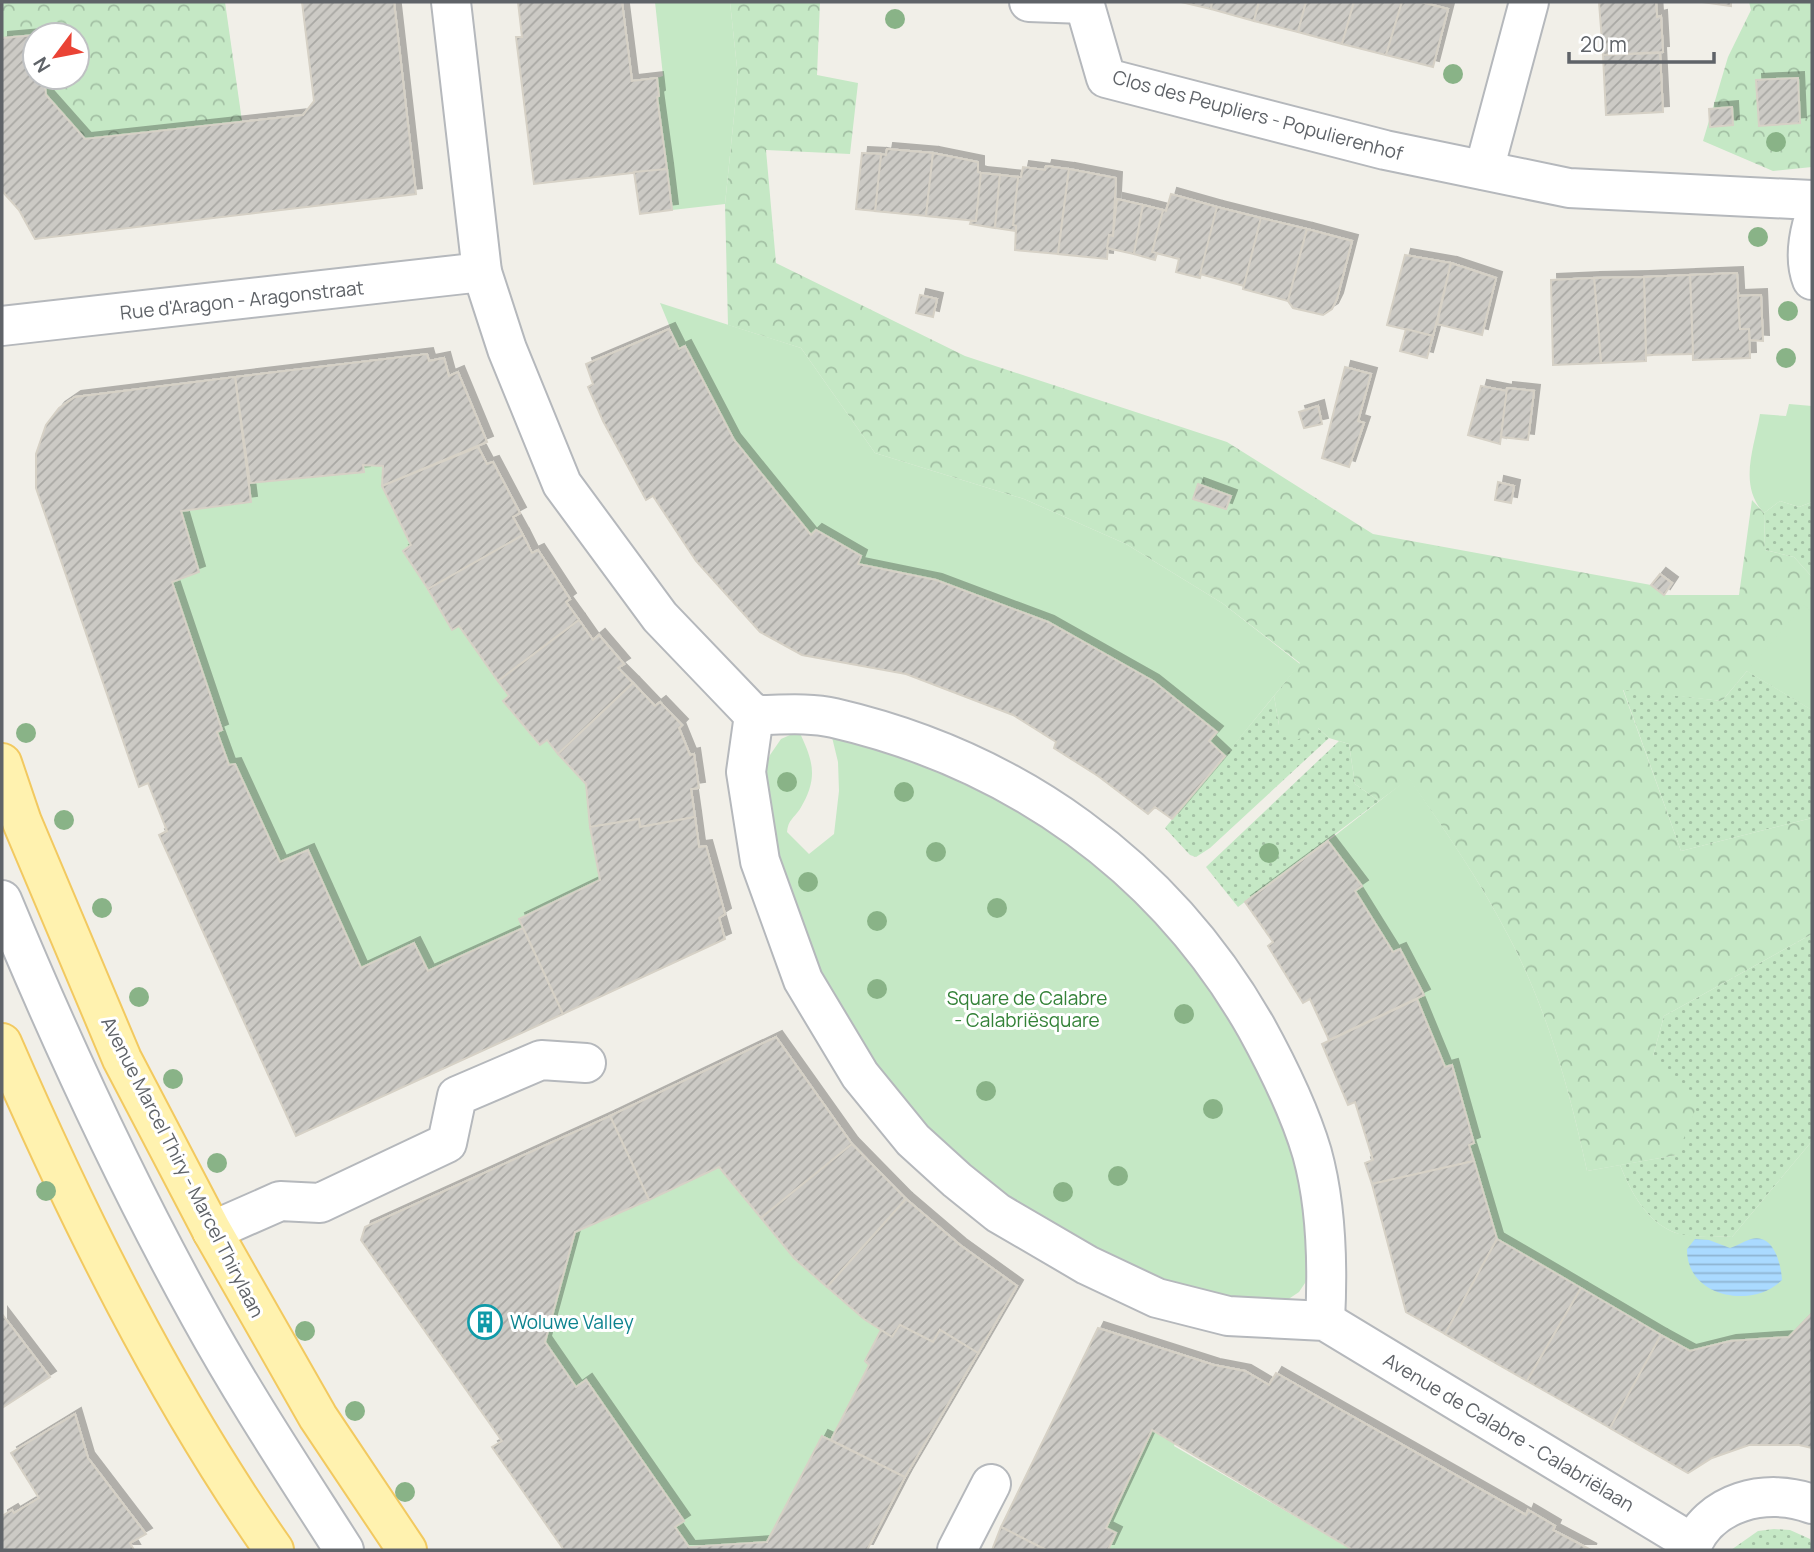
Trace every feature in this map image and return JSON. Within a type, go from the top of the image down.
[{"type":"main road","name":"Avenue Marcel Thiry - Marcel Thirylaan","points":[[2,763],[22,822],[122,1059],[212,1231],[318,1417],[407,1550]]},
{"type":"main road","points":[[2,1043],[46,1145],[169,1383],[274,1550]]},
{"type":"street","points":[[451,2],[482,272],[507,349],[562,484],[660,618],[754,715],[831,717],[940,750],[1026,792],[1093,836],[1163,899],[1230,982],[1280,1070],[1312,1153],[1328,1254],[1325,1321]]},
{"type":"street","name":"Clos des Peupliers - Populierenhof","points":[[1029,2],[1084,3],[1106,78],[1385,150],[1569,188],[1812,200]]},
{"type":"street","points":[[1484,170],[1530,2]]},
{"type":"street","points":[[1812,225],[1807,246],[1808,270],[1812,280]]},
{"type":"street","name":"Rue d'Aragon - Aragonstraat","points":[[2,326],[482,272]]},
{"type":"street","name":"Avenue de Calabre - Calabriëlaan","points":[[754,715],[746,772],[760,861],[803,981],[860,1075],[913,1140],[998,1213],[1087,1265],[1157,1297],[1228,1316],[1325,1321],[1691,1547]]},
{"type":"street","points":[[2,900],[61,1041],[122,1169],[200,1317],[344,1550]]},
{"type":"street","points":[[212,1231],[279,1200],[320,1203],[447,1143],[457,1096],[541,1060],[586,1063]]},
{"type":"street","points":[[957,1550],[991,1484]]},
{"type":"street","points":[[1691,1547],[1710,1520],[1735,1504],[1764,1496],[1793,1497],[1812,1504]]},
{"type":"green space","points":[[2,2],[225,2],[242,121],[85,139],[46,95],[46,91],[91,91],[91,21],[21,21],[21,37],[2,38]]},
{"type":"green space","points":[[655,2],[730,2],[738,77],[725,204],[672,210],[657,97],[657,78],[663,76]]},
{"type":"green space","points":[[730,2],[820,2],[817,75],[858,83],[850,154],[766,150],[776,263],[965,356],[1227,442],[1373,534],[1651,585],[1664,595],[1739,595],[1752,500],[1764,513],[1765,550],[1794,557],[1812,577],[1812,710],[1747,671],[1722,701],[1623,690],[1681,851],[1812,818],[1812,934],[1664,1016],[1653,1056],[1699,1101],[1677,1155],[1587,1171],[1556,1051],[1523,964],[1498,916],[1436,817],[1409,779],[1379,801],[1355,784],[1349,744],[1329,738],[1318,728],[1292,743],[1279,725],[1274,696],[1300,663],[1222,603],[1126,544],[1024,499],[875,453],[801,348],[728,325],[725,204],[738,77]]},
{"type":"green space","points":[[1749,2],[1812,2],[1812,167],[1773,171],[1703,141],[1728,57],[1751,10]]},
{"type":"green space","points":[[660,303],[801,348],[875,453],[1024,499],[1126,544],[1222,603],[1300,664],[1225,756],[1209,741],[1217,732],[1153,681],[1048,622],[936,580],[858,564],[811,535],[734,440],[684,347],[679,349]]},
{"type":"green space","points":[[1789,404],[1812,406],[1812,502],[1799,507],[1780,501],[1764,513],[1756,502],[1750,479],[1760,414],[1786,416]]},
{"type":"green space","points":[[363,465],[383,466],[382,486],[411,545],[404,551],[452,630],[459,626],[509,696],[503,701],[539,745],[547,740],[586,784],[600,880],[519,920],[523,928],[428,971],[414,943],[361,968],[308,850],[280,862],[235,764],[229,765],[217,732],[221,730],[172,582],[199,572],[181,511],[251,502],[250,483],[363,472]]},
{"type":"green space","points":[[1780,501],[1799,507],[1812,502],[1812,577],[1794,557],[1765,550],[1764,513]]},
{"type":"green space","points":[[1804,605],[1812,612],[1812,710],[1747,671]]},
{"type":"green space","points":[[1747,671],[1812,710],[1812,818],[1681,851],[1623,689],[1722,701]]},
{"type":"green space","points":[[1274,696],[1279,725],[1318,728],[1329,738],[1210,848],[1196,857],[1190,855],[1165,828]]},
{"type":"green space","name":"Square de Calabre - Calabriësquare","points":[[799,731],[808,751],[812,778],[806,798],[790,822],[787,832],[809,854],[834,834],[839,791],[838,762],[831,733],[879,744],[1034,812],[1165,923],[1262,1062],[1310,1202],[1311,1274],[1299,1292],[1281,1304],[1260,1309],[1163,1286],[986,1187],[898,1102],[826,994],[782,886],[762,778],[770,755],[781,739]]},
{"type":"green space","points":[[1339,741],[1349,744],[1355,784],[1379,801],[1238,907],[1206,867]]},
{"type":"green space","points":[[1409,778],[1474,876],[1523,964],[1556,1051],[1587,1171],[1620,1165],[1641,1205],[1665,1228],[1682,1235],[1732,1237],[1812,1141],[1812,1313],[1789,1337],[1730,1341],[1690,1351],[1497,1239],[1469,1145],[1474,1142],[1452,1066],[1445,1067],[1417,999],[1424,995],[1400,949],[1393,952],[1355,891],[1362,885],[1328,841]]},
{"type":"green space","points":[[1812,934],[1812,1141],[1732,1237],[1689,1236],[1665,1228],[1641,1205],[1620,1165],[1677,1155],[1653,1056],[1664,1016]]},
{"type":"green space","points":[[719,1167],[794,1258],[881,1330],[869,1365],[831,1440],[823,1437],[767,1542],[689,1547],[675,1527],[684,1520],[586,1381],[576,1387],[545,1342],[575,1232]]},
{"type":"green space","points":[[1152,1430],[1175,1443],[1174,1446],[1353,1550],[1108,1550],[1116,1534],[1106,1528]]},
{"type":"green space","points":[[1790,1530],[1810,1539],[1812,1550],[1731,1550],[1758,1531]]},
{"type":"water","points":[[1759,1238],[1771,1245],[1775,1251],[1782,1280],[1754,1295],[1723,1294],[1709,1288],[1697,1278],[1690,1265],[1687,1249],[1695,1239],[1709,1240],[1730,1248]]},
{"type":"building","points":[[302,2],[394,2],[416,194],[35,239],[19,210],[2,191],[2,38],[21,36],[21,91],[46,91],[46,95],[85,139],[303,115],[314,101]]},
{"type":"building","points":[[518,2],[622,2],[632,81],[657,78],[667,169],[534,184],[516,37],[522,37]]},
{"type":"building","points":[[1181,2],[1212,2],[1211,9]]},
{"type":"building","points":[[1212,2],[1259,2],[1254,21],[1211,9]]},
{"type":"building","points":[[1259,2],[1306,2],[1298,32],[1254,21]]},
{"type":"building","points":[[1306,2],[1354,2],[1342,44],[1298,32]]},
{"type":"building","points":[[1354,2],[1402,2],[1386,55],[1342,44]]},
{"type":"building","points":[[1402,2],[1421,2],[1448,9],[1433,67],[1386,55]]},
{"type":"building","points":[[1599,2],[1656,2],[1657,17],[1661,16],[1663,52],[1603,55]]},
{"type":"building","points":[[1702,2],[1731,2],[1731,6]]},
{"type":"building","points":[[1660,53],[1663,112],[1606,115],[1603,55]]},
{"type":"building","points":[[1798,78],[1800,123],[1759,126],[1756,80]]},
{"type":"building","points":[[1732,107],[1733,125],[1710,127],[1709,109]]},
{"type":"building","points":[[887,149],[933,153],[926,216],[875,211],[881,154],[886,155]]},
{"type":"building","points":[[862,153],[881,154],[875,211],[856,209]]},
{"type":"building","points":[[933,153],[978,162],[978,172],[981,173],[976,221],[926,216]]},
{"type":"building","points":[[1046,166],[1069,169],[1058,254],[1015,250],[1016,226],[1013,225],[1018,177],[1021,177],[1023,167],[1045,170]]},
{"type":"building","points":[[667,169],[672,210],[640,214],[634,172]]},
{"type":"building","points":[[1069,169],[1116,178],[1113,236],[1109,235],[1107,259],[1058,254]]},
{"type":"building","points":[[981,173],[1000,175],[995,228],[970,224],[971,221],[976,221]]},
{"type":"building","points":[[1000,175],[1018,177],[1013,225],[1016,226],[1016,231],[995,228]]},
{"type":"building","points":[[1171,194],[1217,207],[1200,278],[1176,272],[1179,259],[1152,252],[1163,210],[1166,211]]},
{"type":"building","points":[[1117,199],[1143,205],[1134,254],[1107,248],[1109,235],[1113,236]]},
{"type":"building","points":[[1143,205],[1163,210],[1152,252],[1157,253],[1155,260],[1134,254]]},
{"type":"building","points":[[1217,207],[1261,218],[1244,286],[1200,274]]},
{"type":"building","points":[[1261,218],[1307,229],[1288,301],[1243,289]]},
{"type":"building","points":[[1307,229],[1352,241],[1337,299],[1332,309],[1323,315],[1293,308],[1288,301]]},
{"type":"building","points":[[1405,255],[1451,263],[1433,336],[1387,325]]},
{"type":"building","points":[[1451,263],[1496,278],[1482,335],[1437,324]]},
{"type":"building","points":[[1737,273],[1740,329],[1749,329],[1750,358],[1693,360],[1690,275]]},
{"type":"building","points":[[1690,275],[1693,354],[1646,355],[1644,277]]},
{"type":"building","points":[[1644,277],[1646,361],[1601,363],[1594,278]]},
{"type":"building","points":[[1594,278],[1601,363],[1553,365],[1551,280]]},
{"type":"building","points":[[920,295],[937,299],[933,317],[916,313]]},
{"type":"building","points":[[1761,295],[1763,341],[1750,340],[1749,329],[1740,329],[1738,296]]},
{"type":"building","points":[[669,329],[679,349],[685,346],[734,440],[811,535],[816,530],[861,556],[858,564],[936,580],[1048,622],[1153,681],[1217,732],[1209,741],[1225,756],[1172,819],[1155,807],[1148,814],[1098,776],[1054,748],[1056,742],[1013,715],[906,674],[802,655],[760,632],[696,561],[653,496],[646,500],[603,421],[588,387],[593,384],[586,364]]},
{"type":"building","points":[[1406,329],[1433,336],[1427,358],[1400,351]]},
{"type":"building","points":[[427,354],[429,361],[444,358],[449,376],[458,372],[487,442],[382,486],[383,466],[363,465],[364,472],[250,483],[235,377]]},
{"type":"building","points":[[1345,367],[1371,374],[1358,421],[1364,423],[1349,467],[1322,458]]},
{"type":"building","points":[[235,377],[251,502],[181,511],[199,572],[172,582],[222,730],[217,732],[229,765],[235,764],[280,862],[308,850],[361,968],[414,943],[428,971],[523,928],[563,1014],[296,1136],[159,835],[167,831],[148,783],[139,787],[36,488],[36,454],[46,425],[59,408],[75,397]]},
{"type":"building","points":[[1481,386],[1507,391],[1500,444],[1468,435]]},
{"type":"building","points":[[1507,388],[1534,391],[1528,440],[1501,437]]},
{"type":"building","points":[[1318,406],[1322,424],[1304,428],[1299,412]]},
{"type":"building","points":[[478,447],[487,464],[493,462],[520,513],[513,517],[523,535],[428,589],[403,551],[411,545],[382,486]]},
{"type":"building","points":[[1498,482],[1514,486],[1511,503],[1495,500]]},
{"type":"building","points":[[1198,484],[1231,496],[1226,509],[1193,499]]},
{"type":"building","points":[[523,535],[532,553],[538,550],[570,599],[566,602],[579,620],[498,681],[459,626],[452,630],[428,589]]},
{"type":"building","points":[[1660,574],[1672,583],[1664,595],[1651,585]]},
{"type":"building","points":[[579,620],[593,640],[599,635],[624,664],[618,668],[633,683],[558,754],[547,740],[540,745],[503,701],[509,696],[498,681]]},
{"type":"building","points":[[633,683],[655,706],[660,702],[682,725],[679,728],[690,755],[694,754],[699,788],[691,789],[695,817],[640,827],[639,819],[590,827],[586,784],[558,754]]},
{"type":"building","points":[[695,817],[699,847],[706,846],[725,914],[719,918],[725,939],[563,1014],[519,919],[600,880],[590,827],[639,819],[640,827]]},
{"type":"building","points":[[1328,841],[1362,886],[1355,891],[1393,952],[1400,949],[1424,995],[1329,1040],[1310,999],[1303,1003],[1268,946],[1273,942],[1245,902]]},
{"type":"building","points":[[1417,999],[1445,1067],[1452,1065],[1474,1143],[1469,1145],[1474,1161],[1372,1184],[1365,1163],[1373,1160],[1355,1102],[1348,1105],[1322,1044]]},
{"type":"building","points":[[776,1037],[852,1144],[761,1218],[719,1167],[649,1200],[610,1116]]},
{"type":"building","name":"Woluwe Valley","points":[[610,1116],[649,1200],[575,1232],[545,1342],[576,1387],[586,1380],[684,1521],[675,1527],[689,1547],[767,1542],[822,1436],[905,1477],[867,1550],[564,1550],[492,1447],[502,1441],[361,1240],[365,1227]]},
{"type":"building","points":[[852,1144],[906,1199],[827,1287],[794,1258],[761,1218]]},
{"type":"building","points":[[1474,1161],[1497,1239],[1445,1334],[1406,1312],[1372,1184]]},
{"type":"building","points":[[906,1199],[960,1245],[1017,1286],[978,1353],[940,1330],[933,1342],[900,1325],[892,1337],[864,1319],[827,1287]]},
{"type":"building","points":[[1497,1239],[1581,1288],[1527,1381],[1445,1334]]},
{"type":"building","points":[[1581,1288],[1661,1335],[1610,1428],[1527,1381]]},
{"type":"building","points":[[1812,1313],[1812,1448],[1799,1445],[1749,1445],[1712,1458],[1688,1473],[1610,1428],[1661,1335],[1690,1351],[1730,1341],[1789,1337]]},
{"type":"building","points":[[2,1314],[50,1377],[2,1408]]},
{"type":"building","points":[[900,1325],[933,1342],[940,1330],[978,1353],[905,1477],[831,1440],[869,1365],[865,1361],[881,1330],[892,1337]]},
{"type":"building","points":[[1098,1328],[1214,1365],[1245,1371],[1269,1385],[1276,1373],[1526,1515],[1528,1510],[1555,1526],[1553,1530],[1591,1550],[1353,1550],[1152,1430],[1106,1528],[1116,1533],[1108,1550],[1046,1550],[1001,1527]]},
{"type":"building","points":[[75,1414],[88,1458],[146,1534],[130,1543],[134,1550],[2,1550],[2,1516],[12,1510],[14,1513],[39,1498],[11,1453]]},
{"type":"building","points":[[1001,1527],[1046,1550],[992,1550]]},
{"type":"place","name":"Woluwe Valley","points":[[485,1322]]}]
